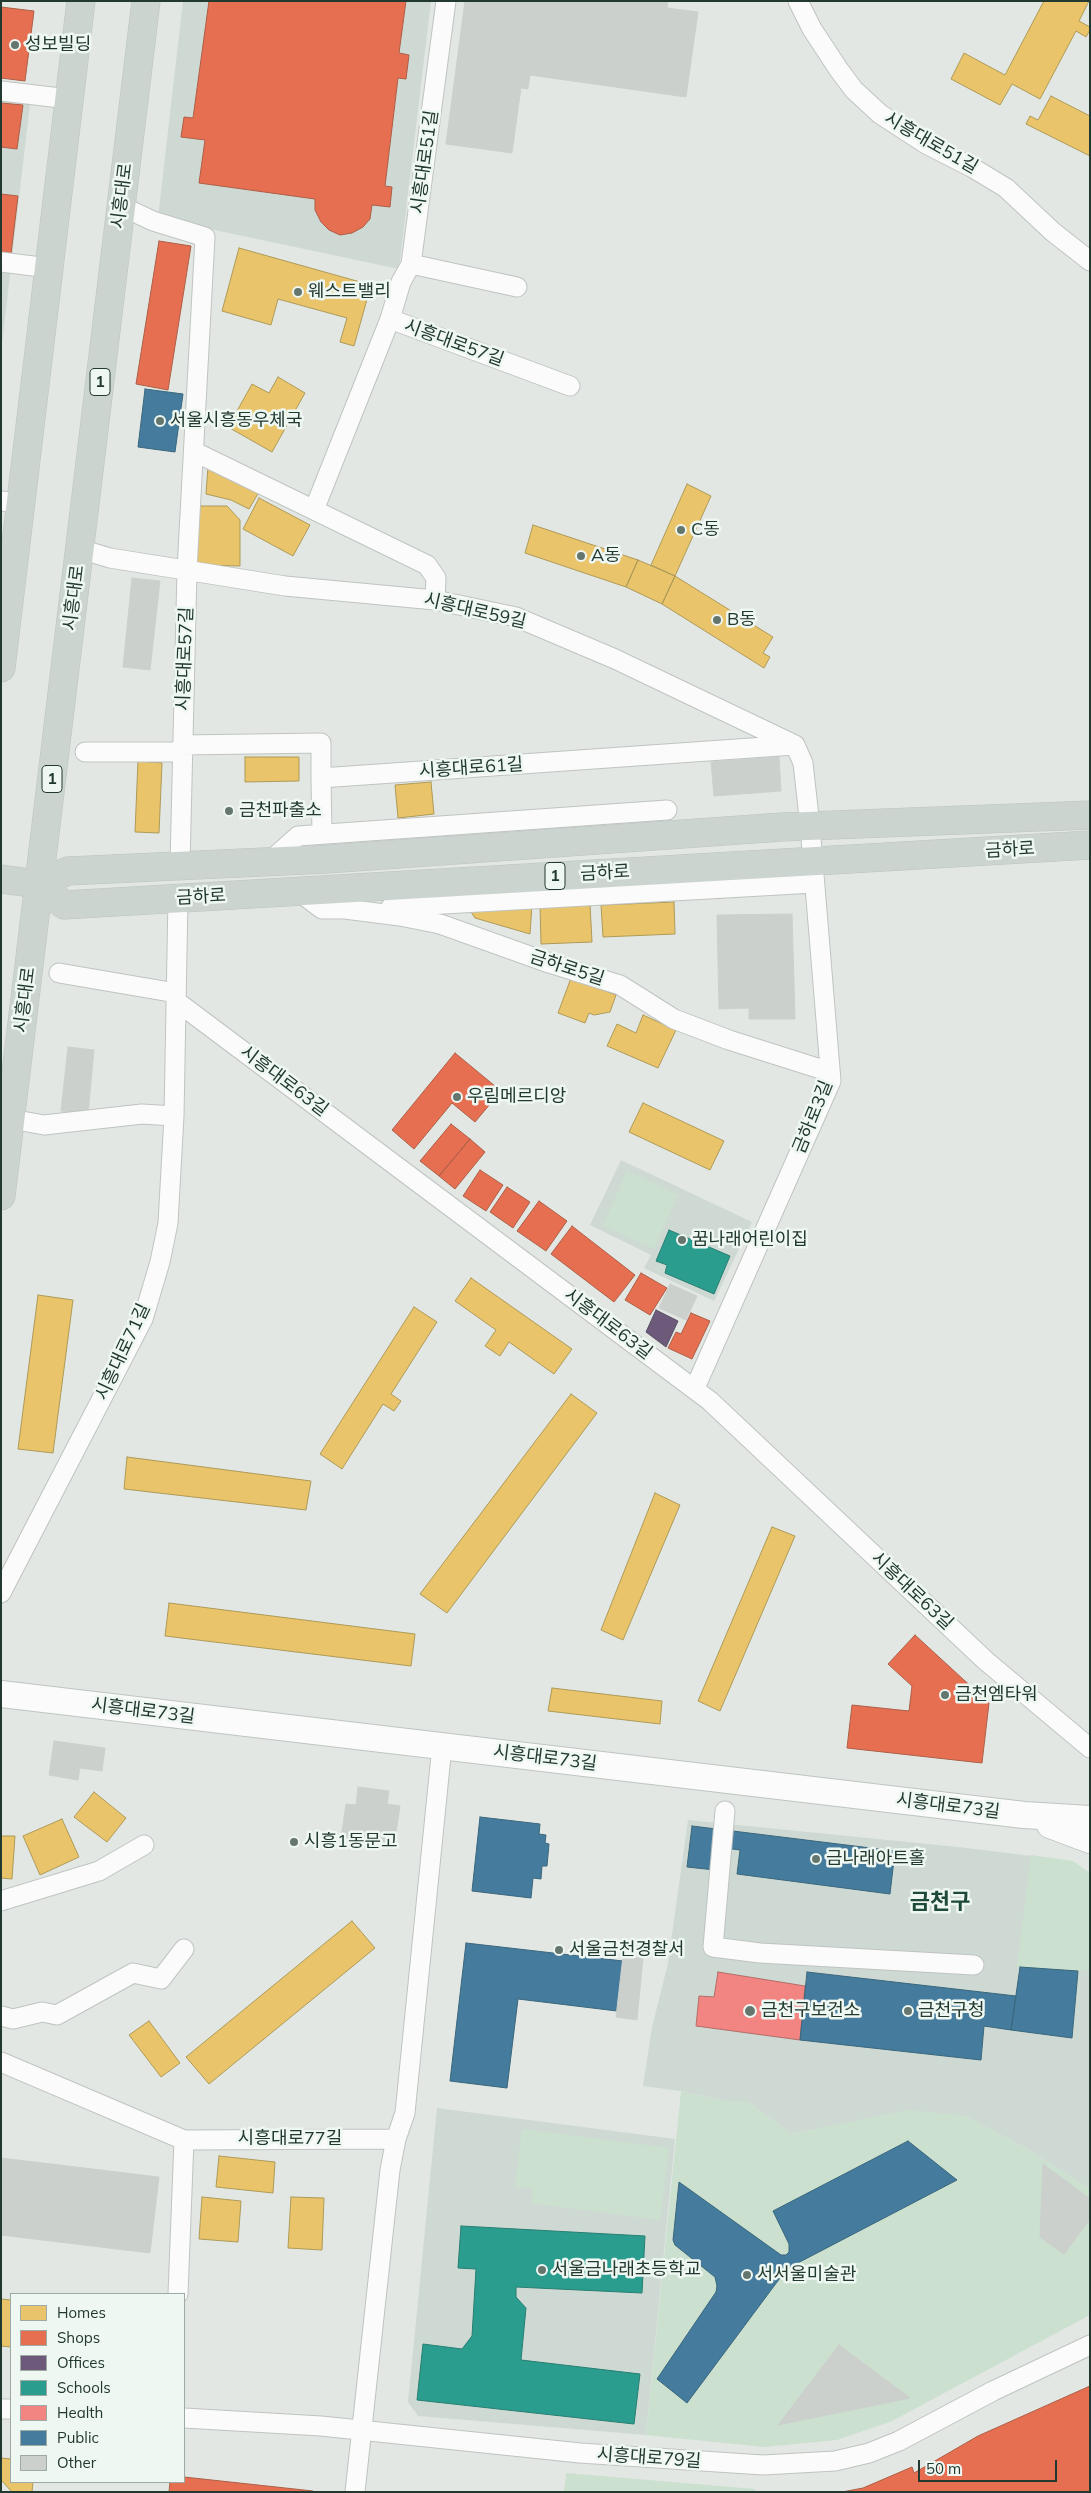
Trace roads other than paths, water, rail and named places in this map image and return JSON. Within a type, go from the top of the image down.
[{"type":"main road","points":[[1,668],[11,502],[49,268],[80,1]]},
{"type":"main road","name":"시흥대로","points":[[1,1196],[146,1]]},
{"type":"main road","name":"금하로","points":[[1,880],[38,884],[68,871],[270,861],[810,826],[1090,815]]},
{"type":"main road","name":"금하로","points":[[38,884],[64,905],[298,891],[813,872],[1090,845]]},
{"type":"street","name":"시흥대로51길","points":[[390,319],[401,282],[412,264],[446,1]]},
{"type":"street","name":"시흥대로51길","points":[[798,1],[812,29],[839,70],[854,90],[880,114],[926,144],[973,168],[1006,188],[1090,261]]},
{"type":"street","points":[[1,91],[69,99]]},
{"type":"street","name":"시흥대로57길","points":[[121,206],[153,220],[205,238],[195,452],[187,570],[180,866]]},
{"type":"street","points":[[1,262],[49,268]]},
{"type":"street","points":[[412,264],[517,287]]},
{"type":"street","name":"시흥대로57길","points":[[314,510],[390,319],[570,386]]},
{"type":"street","points":[[195,452],[427,565],[436,578],[435,600]]},
{"type":"street","name":"시흥대로59길","points":[[80,549],[110,558],[285,586],[435,600],[516,617],[616,659],[795,744]]},
{"type":"street","points":[[86,752],[321,743],[322,834]]},
{"type":"street","points":[[795,744],[803,763],[810,826]]},
{"type":"street","name":"시흥대로61길","points":[[321,778],[795,744]]},
{"type":"street","points":[[270,861],[298,836],[667,810]]},
{"type":"street","name":"금하로3길","points":[[695,1388],[831,1082],[810,826]]},
{"type":"street","points":[[344,909],[813,872]]},
{"type":"street","name":"금하로5길","points":[[298,891],[322,909],[344,909],[440,924],[549,963],[620,985],[674,1019],[729,1040],[830,1072]]},
{"type":"street","points":[[59,973],[176,997],[178,898]]},
{"type":"street","name":"시흥대로71길","points":[[1,1593],[143,1319],[160,1262],[168,1223],[174,1116],[176,997]]},
{"type":"street","name":"시흥대로63길","points":[[176,997],[695,1388],[986,1661],[1090,1748]]},
{"type":"street","points":[[10,1119],[44,1126],[142,1114],[174,1116]]},
{"type":"street","name":"시흥대로73길","points":[[1,1694],[1024,1815],[1090,1819]]},
{"type":"street","points":[[355,2492],[390,2170],[396,2139],[405,2113],[442,1746]]},
{"type":"street","points":[[1024,1815],[1090,1802]]},
{"type":"street","points":[[725,1810],[713,1948],[760,1953],[974,1965]]},
{"type":"street","points":[[1024,1815],[1090,1840]]},
{"type":"street","points":[[1,1901],[99,1871],[144,1845]]},
{"type":"street","points":[[1,2016],[13,2019],[42,2012],[57,2015],[133,1973],[161,1979],[184,1949]]},
{"type":"street","name":"시흥대로77길","points":[[1,2062],[184,2140],[396,2139]]},
{"type":"street","points":[[178,2293],[184,2140]]},
{"type":"street","name":"시흥대로79길","points":[[185,2418],[362,2431],[580,2453],[763,2466],[835,2461],[869,2453],[899,2442],[993,2391],[1090,2344]]},
{"type":"place","name":"성보빌딩","points":[[15,45]]},
{"type":"place","name":"웨스트밸리","points":[[298,292]]},
{"type":"place","name":"서울시흥동우체국","points":[[160,421]]},
{"type":"place","name":"C동","points":[[681,530]]},
{"type":"place","name":"A동","points":[[581,556]]},
{"type":"place","name":"B동","points":[[717,620]]},
{"type":"place","name":"금천파출소","points":[[229,811]]},
{"type":"place","name":"우림메르디앙","points":[[457,1097]]},
{"type":"place","name":"꿈나래어린이집","points":[[682,1240]]},
{"type":"place","name":"금천엠타워","points":[[945,1695]]},
{"type":"place","name":"시흥1동문고","points":[[294,1842]]},
{"type":"place","name":"금나래아트홀","points":[[816,1859]]},
{"type":"place","name":"서울금천경찰서","points":[[559,1950]]},
{"type":"place","name":"금천구보건소","points":[[750,2011]]},
{"type":"place","name":"금천구청","points":[[908,2011]]},
{"type":"place","name":"서울금나래초등학교","points":[[542,2270]]},
{"type":"place","name":"서서울미술관","points":[[747,2275]]},
{"type":"district","name":"금천구","points":[[940,1902]]}]
